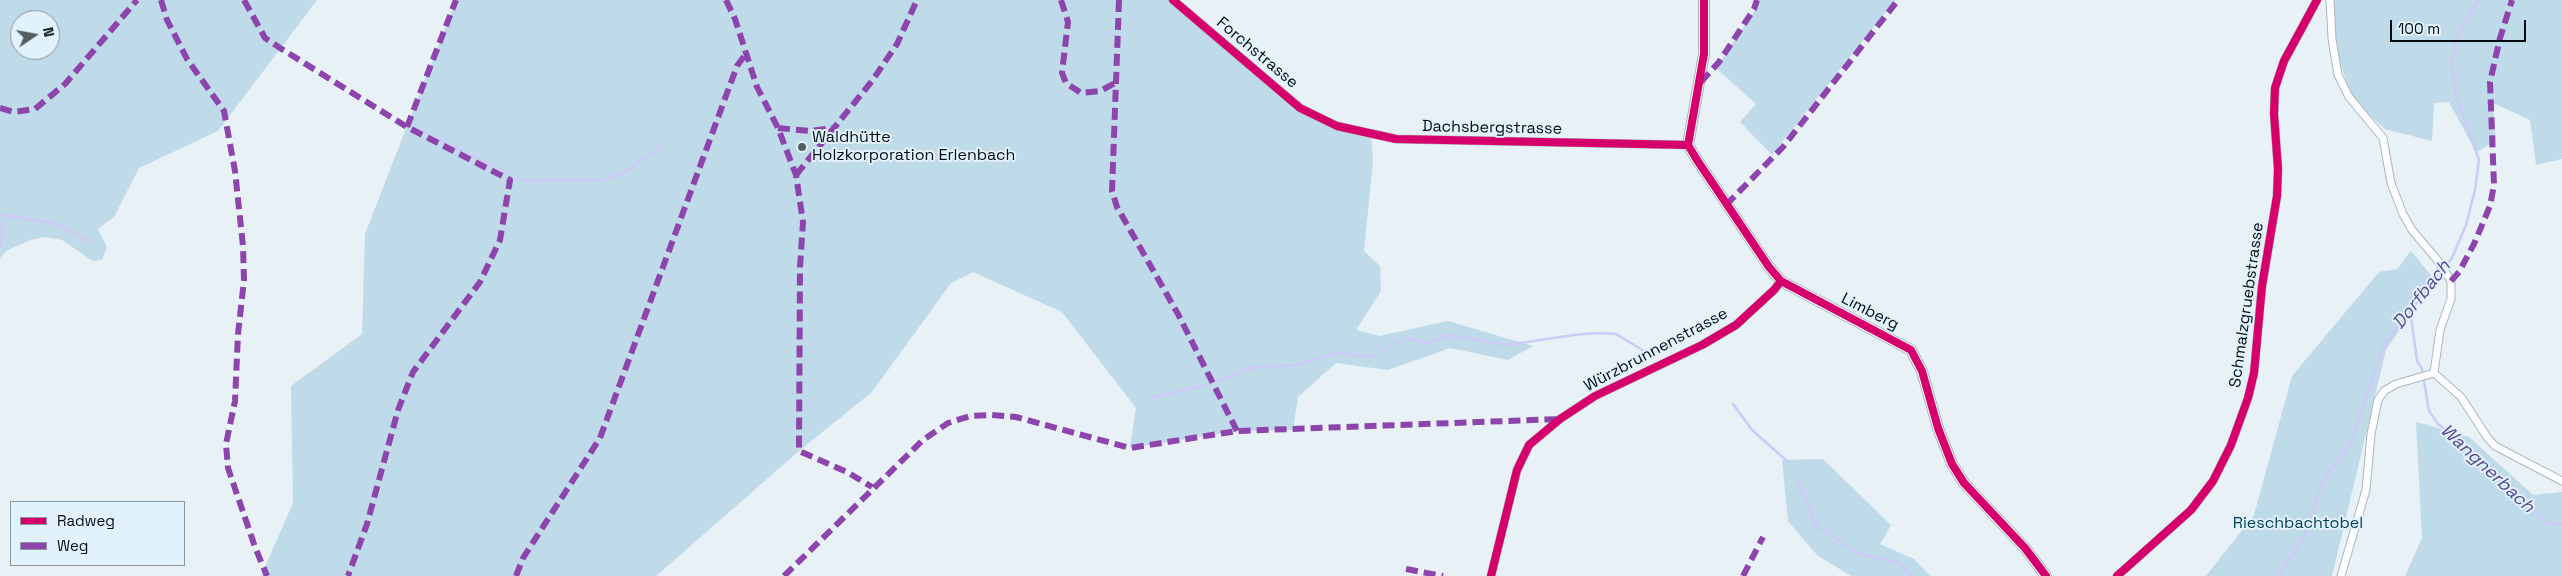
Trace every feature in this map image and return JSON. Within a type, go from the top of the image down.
[{"type":"street","name":"Forchstrasse","points":[[1173,0],[1300,108]]},
{"type":"street","points":[[1688,145],[1704,54],[1704,0]]},
{"type":"street","name":"Schmalzgruebstrasse","points":[[2117,576],[2191,510],[2213,481],[2231,445],[2248,398],[2254,373],[2260,295],[2277,196],[2275,88],[2284,61],[2317,0]]},
{"type":"street","points":[[2330,0],[2332,39],[2338,75],[2349,97],[2383,138],[2390,183],[2396,200],[2412,230],[2439,262],[2448,275],[2453,288],[2440,330],[2434,374]]},
{"type":"street","name":"Dachsbergstrasse","points":[[1300,108],[1337,126],[1396,139],[1688,145]]},
{"type":"street","name":"Limberg","points":[[1688,145],[1726,205],[1769,267],[1781,281],[1911,350],[1922,371],[1938,428],[1952,464],[1964,483],[2025,548],[2046,576]]},
{"type":"street","name":"Würzbrunnenstrasse","points":[[1491,576],[1517,470],[1522,457],[1534,440],[1560,419],[1595,396],[1702,345],[1736,325],[1774,290],[1781,281]]},
{"type":"street","points":[[2341,576],[2366,490],[2371,434],[2378,400],[2390,386],[2434,374],[2461,397],[2495,446],[2562,481]]},
{"type":"green space","points":[[0,0],[317,0],[218,131],[139,168],[114,217],[98,229],[107,247],[102,260],[93,261],[62,240],[45,237],[30,240],[8,250],[0,258]]},
{"type":"green space","points":[[456,0],[1175,0],[1300,108],[1371,134],[1373,161],[1364,251],[1380,266],[1381,291],[1356,330],[1379,336],[1448,321],[1533,346],[1508,360],[1450,348],[1388,370],[1336,363],[1298,397],[1293,430],[1237,431],[1130,448],[1136,408],[1062,312],[973,272],[951,283],[872,392],[799,451],[656,576],[261,576],[293,503],[291,386],[362,334],[365,234]]},
{"type":"green space","points":[[1758,0],[1895,0],[1772,155],[1740,122],[1756,104],[1716,68],[1754,12]]},
{"type":"green space","points":[[2334,0],[2562,0],[2562,159],[2536,165],[2530,120],[2493,103],[2496,141],[2476,152],[2449,102],[2434,103],[2432,141],[2385,129],[2354,101],[2336,53]]},
{"type":"green space","name":"Rieschbachtobel","points":[[2411,251],[2434,279],[2386,350],[2332,576],[2206,576],[2254,515],[2292,376],[2379,272],[2397,269]]},
{"type":"green space","points":[[2416,422],[2469,437],[2533,495],[2562,492],[2562,576],[2405,576],[2422,538]]},
{"type":"green space","points":[[1823,459],[1891,525],[1880,544],[1914,559],[1930,576],[1851,576],[1817,555],[1788,521],[1782,460]]},
{"type":"waterway","name":"Dorfbach","points":[[2278,576],[2303,540],[2325,477],[2352,442],[2387,340],[2452,258],[2466,225],[2475,190],[2479,160],[2455,92],[2452,63],[2457,38],[2478,0]]},
{"type":"waterway","points":[[422,131],[525,181],[601,180],[625,172],[661,147]]},
{"type":"waterway","points":[[0,215],[54,223],[92,242]]},
{"type":"waterway","points":[[0,221],[3,229],[0,247]]},
{"type":"waterway","name":"Wangnerbach","points":[[2410,309],[2417,361],[2422,369],[2429,411],[2438,424],[2475,453],[2509,484],[2544,522],[2562,525]]},
{"type":"waterway","points":[[1217,381],[1255,367],[1296,365],[1338,353],[1370,357],[1407,338],[1427,343],[1449,335],[1506,345],[1574,335],[1616,334],[1652,356]]},
{"type":"waterway","points":[[1151,398],[1206,385]]},
{"type":"waterway","points":[[1733,404],[1752,430],[1787,461]]},
{"type":"waterway","points":[[1798,481],[1817,526],[1859,554],[1900,563],[1911,576]]},
{"type":"marked path","points":[[0,108],[14,112],[35,109],[65,84],[137,0]]},
{"type":"marked path","points":[[161,0],[167,20],[187,59],[224,111],[235,171],[243,246],[244,280],[238,334],[235,401],[226,444],[228,468],[267,576]]},
{"type":"marked path","points":[[244,0],[265,38],[407,127],[510,180],[500,240],[480,282],[413,372],[398,410],[367,524],[348,576]]},
{"type":"marked path","points":[[407,127],[456,0]]},
{"type":"marked path","points":[[726,0],[735,19],[757,87],[778,128],[796,175],[803,222],[800,267],[799,451],[847,472],[872,487]]},
{"type":"marked path","points":[[796,175],[872,81],[897,44],[917,0]]},
{"type":"marked path","points":[[1061,0],[1068,22],[1062,73],[1066,83],[1081,93],[1100,91],[1115,83]]},
{"type":"marked path","points":[[1119,0],[1112,191],[1117,207],[1178,314],[1237,431]]},
{"type":"marked path","points":[[1701,82],[1719,62],[1754,9],[1757,0]]},
{"type":"marked path","points":[[1726,205],[1783,147],[1898,0]]},
{"type":"marked path","points":[[2451,281],[2459,272],[2474,244],[2490,206],[2494,185],[2490,82],[2500,38],[2512,0]]},
{"type":"marked path","points":[[516,576],[523,558],[600,438],[737,66],[745,55]]},
{"type":"marked path","points":[[778,128],[810,131],[834,128]]},
{"type":"marked path","points":[[784,576],[923,440],[948,423],[970,416],[1016,417],[1130,448],[1237,431],[1560,419]]},
{"type":"marked path","points":[[1743,576],[1763,537]]},
{"type":"marked path","points":[[1406,569],[1443,576]]},
{"type":"cycle path","points":[[1173,0],[1300,108],[1337,126],[1396,139],[1688,145]]},
{"type":"cycle path","points":[[1704,0],[1704,54],[1688,145],[1769,267],[1781,281],[1911,350],[1922,371],[1938,428],[1952,464],[1964,483],[2025,548],[2046,576]]},
{"type":"cycle path","points":[[2117,576],[2191,510],[2213,481],[2231,445],[2248,398],[2254,373],[2262,286],[2277,196],[2275,88],[2284,61],[2317,0]]},
{"type":"cycle path","points":[[1491,576],[1517,470],[1529,445],[1560,419],[1595,396],[1702,345],[1736,325],[1774,290],[1781,281]]},
{"type":"place","name":"Waldhütte Holzkorporation Erlenbach","points":[[802,147]]}]
